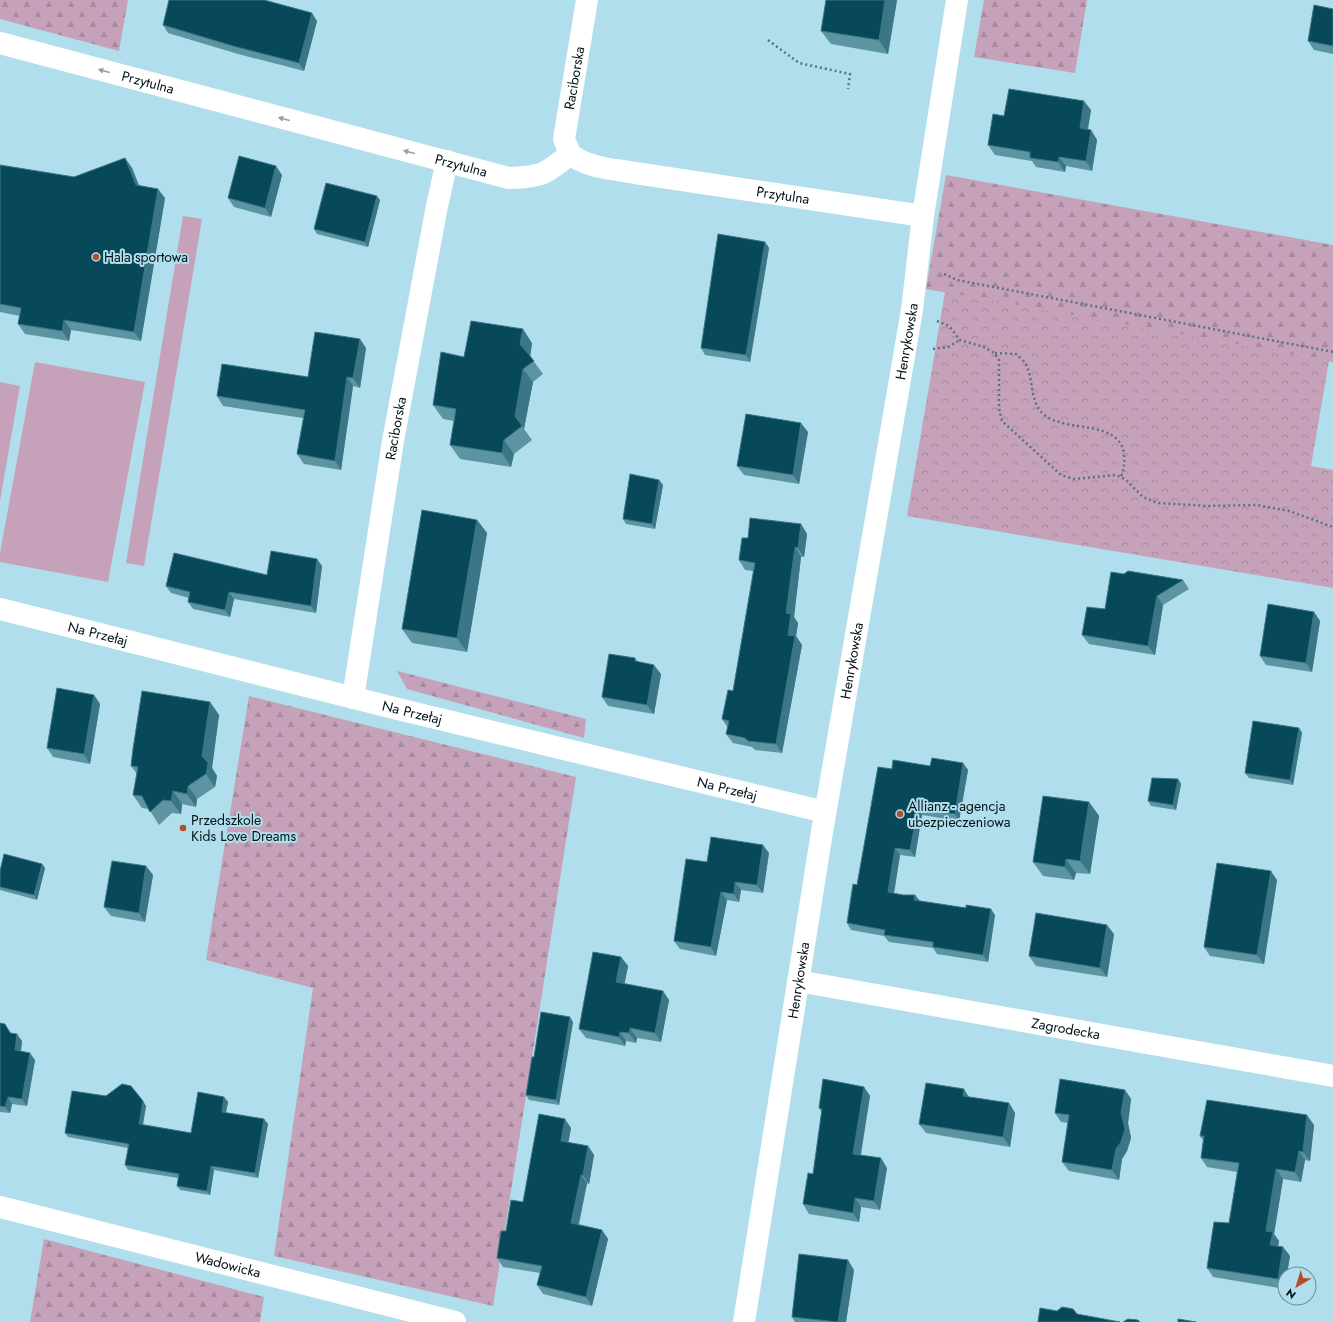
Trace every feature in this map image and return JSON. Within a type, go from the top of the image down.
[{"type":"street","name":"Raciborska","points":[[570,154],[564,139],[587,0]]},
{"type":"street","name":"Henrykowska","points":[[744,1322],[825,812],[912,310],[923,216],[957,0]]},
{"type":"street","name":"Przytulna","points":[[0,44],[509,178],[531,178],[550,172],[570,154],[577,160],[591,165],[635,173],[923,216]]},
{"type":"street","name":"Raciborska","points":[[353,698],[393,441],[437,206],[447,161]]},
{"type":"street","name":"Na Przełaj","points":[[0,609],[353,698],[825,812]]},
{"type":"street","name":"Zagrodecka","points":[[798,981],[1333,1076]]},
{"type":"street","name":"Wadowicka","points":[[0,1207],[400,1315],[455,1322]]},
{"type":"path","points":[[768,40],[799,63],[850,74],[848,89]]},
{"type":"path","points":[[918,263],[957,280],[1333,352]]},
{"type":"path","points":[[912,310],[949,326],[960,340],[994,353],[1016,354],[1026,364],[1036,405],[1046,416],[1060,422],[1102,431],[1116,437],[1122,445],[1124,455],[1125,465],[1121,477]]},
{"type":"path","points":[[994,353],[999,360],[999,408],[1002,421],[1062,475],[1074,479],[1086,479],[1101,475],[1116,475],[1121,477],[1143,497],[1158,502],[1208,506],[1257,505],[1289,511],[1333,527]]},
{"type":"green space","points":[[0,0],[128,0],[119,51],[0,19]]},
{"type":"green space","points":[[984,0],[1087,0],[1075,73],[974,57]]},
{"type":"green space","points":[[946,175],[1333,245],[1333,362],[926,289]]},
{"type":"green space","points":[[183,216],[202,219],[144,566],[126,563]]},
{"type":"green space","points":[[945,292],[1329,361],[1311,466],[1333,470],[1333,588],[907,516]]},
{"type":"green space","points":[[35,362],[145,382],[108,582],[0,562],[0,553]]},
{"type":"green space","points":[[0,382],[20,386],[0,501]]},
{"type":"green space","points":[[397,671],[586,719],[584,738],[407,689]]},
{"type":"green space","points":[[249,696],[576,777],[493,1306],[274,1256],[313,988],[206,960]]},
{"type":"green space","points":[[44,1239],[264,1297],[260,1322],[30,1322]]},
{"type":"building","points":[[169,0],[264,0],[312,13],[299,63],[233,46],[163,25]]},
{"type":"building","points":[[826,0],[885,0],[879,40],[821,31]]},
{"type":"building","points":[[1314,5],[1333,9],[1333,46],[1308,41]]},
{"type":"building","points":[[1009,89],[1084,101],[1080,128],[1091,130],[1086,161],[1059,157],[1058,162],[1030,158],[1030,152],[988,145],[993,114],[1004,116]]},
{"type":"building","points":[[239,156],[276,166],[265,208],[228,198]]},
{"type":"building","name":"Hala sportowa","points":[[125,158],[136,185],[158,189],[134,332],[64,320],[62,331],[18,324],[21,308],[0,304],[0,165],[74,177]]},
{"type":"building","points":[[326,183],[377,196],[365,242],[314,229]]},
{"type":"building","points":[[718,234],[765,242],[746,355],[701,348]]},
{"type":"building","points":[[471,321],[523,329],[520,344],[534,361],[523,369],[515,416],[522,426],[504,440],[502,453],[450,445],[456,409],[433,405],[441,352],[464,357]]},
{"type":"building","points":[[315,332],[360,339],[353,378],[347,377],[335,461],[297,454],[305,410],[217,396],[222,364],[308,377]]},
{"type":"building","points":[[746,414],[801,423],[793,475],[737,466]]},
{"type":"building","points":[[630,474],[659,480],[652,524],[623,519]]},
{"type":"building","points":[[422,510],[477,520],[457,638],[402,629]]},
{"type":"building","points":[[750,518],[801,524],[798,548],[795,547],[786,613],[791,614],[788,635],[795,636],[776,744],[748,741],[745,738],[726,734],[729,721],[722,719],[728,690],[733,691],[755,563],[739,560],[742,538],[748,538]]},
{"type":"building","points":[[271,551],[317,559],[311,606],[229,592],[225,610],[188,602],[190,592],[166,586],[174,553],[267,575]]},
{"type":"building","points":[[1128,571],[1183,580],[1157,596],[1148,646],[1082,635],[1087,607],[1105,609],[1111,572],[1124,574]]},
{"type":"building","points":[[1268,604],[1314,612],[1306,663],[1260,656]]},
{"type":"building","points":[[609,654],[635,658],[635,661],[654,665],[647,705],[602,697]]},
{"type":"building","points":[[57,688],[94,695],[84,754],[47,748]]},
{"type":"building","points":[[142,691],[210,702],[202,756],[208,763],[206,774],[188,786],[187,794],[173,791],[171,801],[163,800],[150,812],[142,796],[133,795],[138,767],[131,766]]},
{"type":"building","points":[[1253,721],[1299,728],[1290,780],[1245,773]]},
{"type":"building","points":[[932,758],[963,763],[955,814],[918,808],[910,850],[895,848],[888,892],[903,895],[915,895],[914,900],[966,908],[966,905],[991,909],[983,955],[933,947],[933,942],[884,935],[885,930],[847,923],[853,884],[857,885],[878,767],[892,769],[893,760],[930,766]]},
{"type":"building","points":[[1152,778],[1178,779],[1173,805],[1148,801]]},
{"type":"building","points":[[1043,796],[1089,802],[1080,861],[1066,859],[1065,867],[1033,862]]},
{"type":"building","points":[[711,837],[763,845],[757,885],[735,882],[734,894],[721,892],[711,947],[674,941],[686,859],[707,862]]},
{"type":"building","points":[[4,854],[42,864],[34,895],[0,887],[0,871]]},
{"type":"building","points":[[112,861],[146,866],[139,913],[104,907]]},
{"type":"building","points":[[1217,863],[1271,871],[1257,955],[1204,947]]},
{"type":"building","points":[[1036,913],[1107,925],[1100,968],[1029,956]]},
{"type":"building","points":[[593,952],[621,957],[616,982],[663,991],[655,1033],[630,1028],[629,1033],[620,1032],[619,1037],[579,1029]]},
{"type":"building","points":[[541,1012],[570,1017],[556,1100],[526,1095]]},
{"type":"building","points":[[0,1023],[5,1024],[10,1033],[17,1034],[15,1050],[30,1053],[22,1099],[8,1097],[5,1107],[0,1106]]},
{"type":"building","points":[[823,1079],[864,1087],[853,1154],[881,1158],[874,1201],[855,1198],[853,1213],[803,1204],[808,1173],[813,1174],[822,1109],[819,1108]]},
{"type":"building","points":[[1060,1079],[1125,1090],[1121,1113],[1125,1129],[1121,1142],[1116,1149],[1112,1170],[1062,1162],[1069,1115],[1055,1113]]},
{"type":"building","points":[[926,1083],[964,1089],[963,1096],[1009,1103],[1003,1137],[919,1124]]},
{"type":"building","points":[[122,1084],[131,1086],[143,1101],[139,1124],[191,1133],[198,1092],[224,1097],[222,1112],[264,1119],[255,1173],[211,1166],[207,1191],[177,1186],[179,1174],[125,1165],[129,1144],[65,1133],[72,1091],[106,1096]]},
{"type":"building","points":[[1207,1100],[1307,1115],[1303,1152],[1299,1151],[1295,1172],[1276,1169],[1266,1231],[1273,1232],[1270,1245],[1283,1247],[1280,1266],[1277,1266],[1277,1279],[1207,1268],[1214,1222],[1229,1223],[1239,1163],[1201,1158],[1204,1136],[1200,1136]]},
{"type":"building","points":[[539,1114],[565,1119],[561,1141],[588,1146],[583,1175],[581,1175],[571,1223],[602,1230],[586,1297],[537,1285],[542,1266],[497,1258],[501,1231],[506,1231],[511,1200],[523,1202]]},
{"type":"building","points":[[799,1254],[848,1260],[838,1322],[792,1317]]},
{"type":"building","points":[[1062,1307],[1073,1309],[1077,1314],[1120,1322],[1038,1322],[1040,1308],[1057,1311]]},
{"type":"building","points":[[1128,1319],[1138,1320],[1140,1322],[1123,1322]]},
{"type":"building","points":[[1178,1319],[1196,1322],[1178,1322]]},
{"type":"place","name":"Hala sportowa","points":[[96,257]]},
{"type":"place","name":"Allianz - agencja ubezpieczeniowa","points":[[900,814]]},
{"type":"place","name":"Przedszkole Kids Love Dreams","points":[[183,828]]}]
